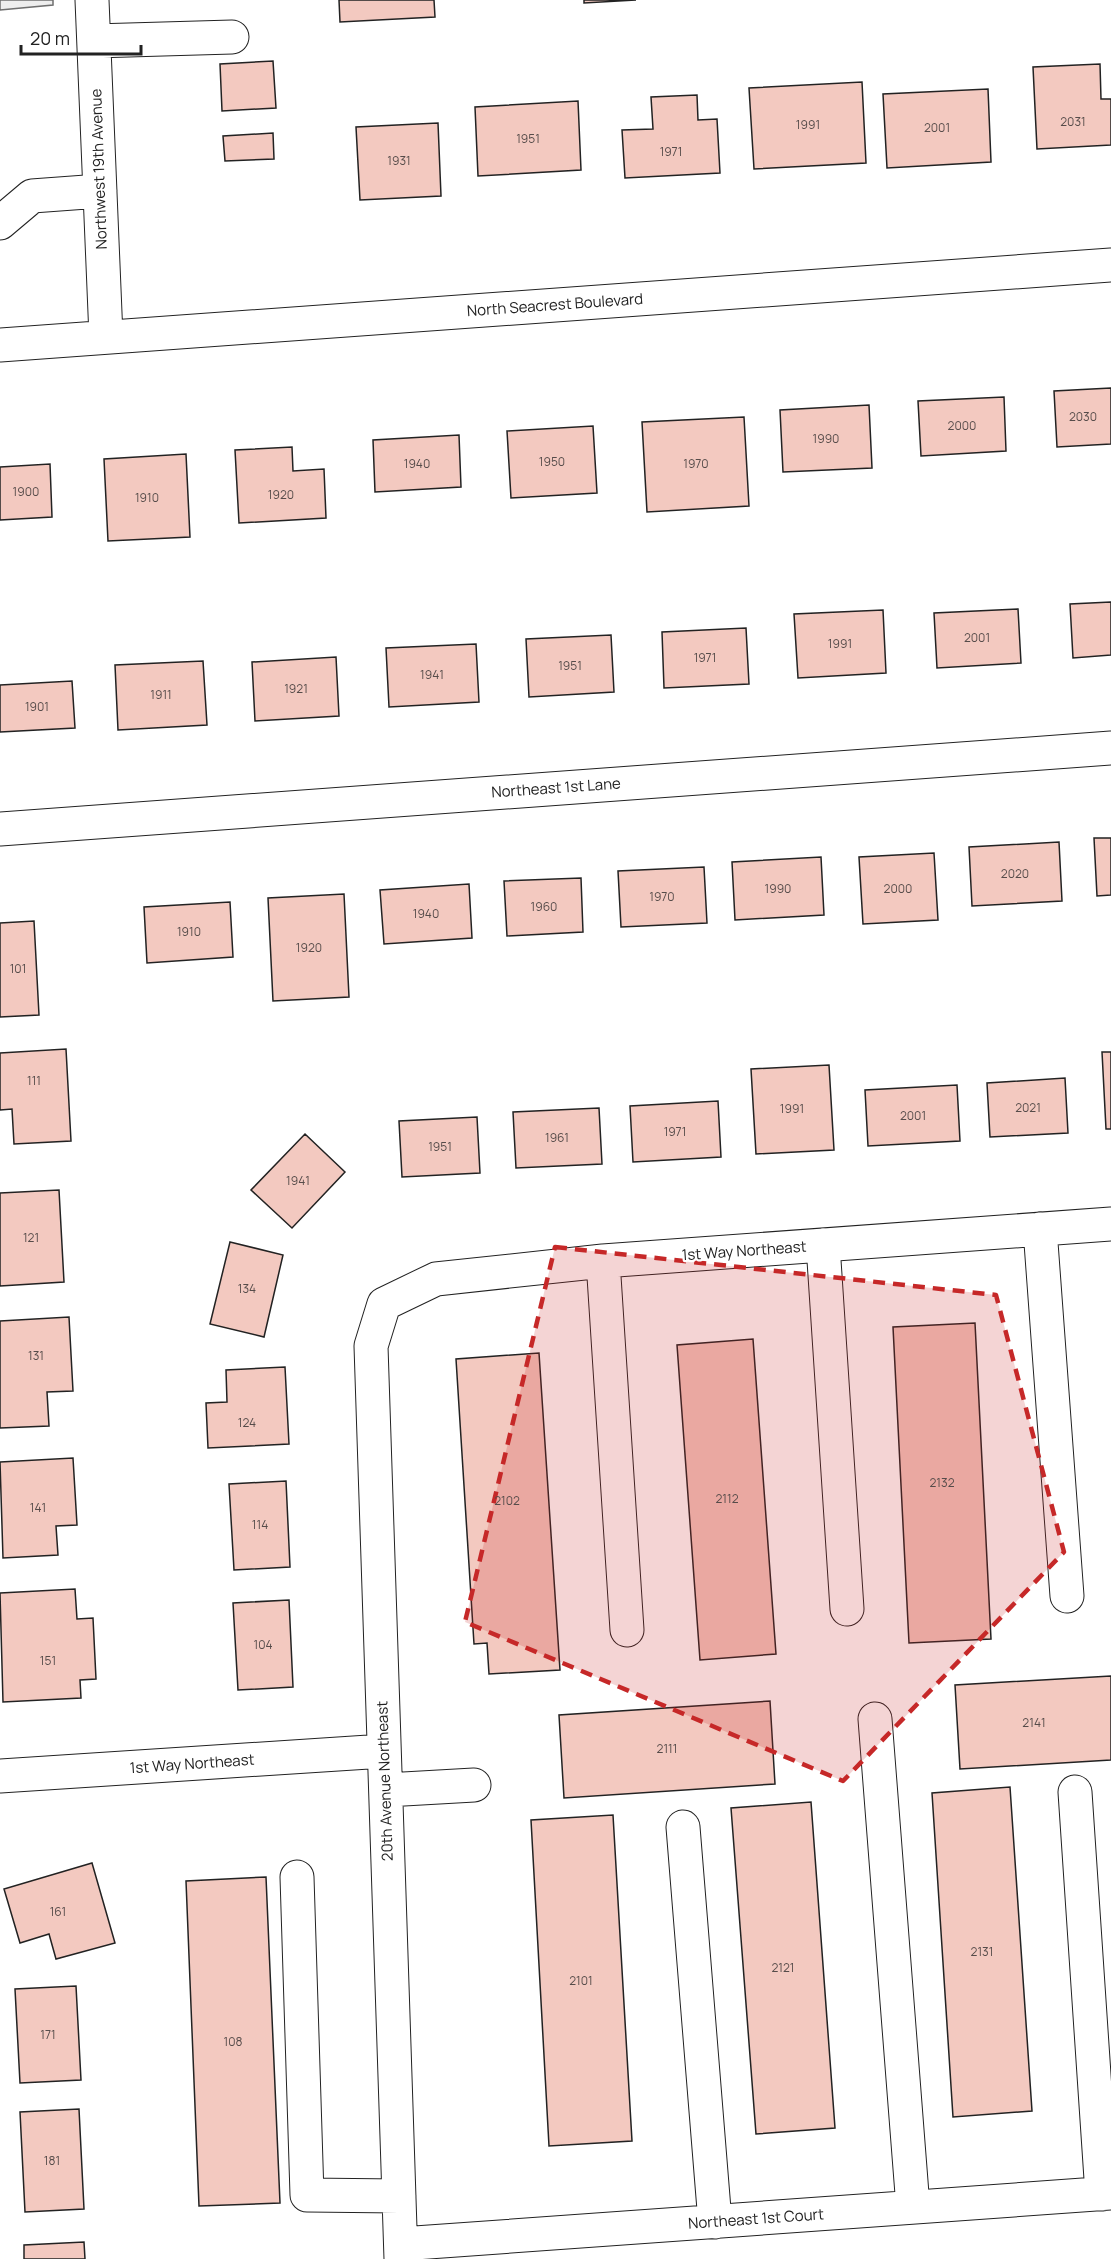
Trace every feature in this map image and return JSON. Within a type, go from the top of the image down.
[{"type":"street","name":"Northwest 19th Avenue","points":[[92,0],[106,337]]},
{"type":"street","points":[[94,41],[232,37]]},
{"type":"street","points":[[0,223],[32,196],[100,191]]},
{"type":"street","name":"North Seacrest Boulevard","points":[[0,345],[1111,265]]},
{"type":"street","name":"Northeast 1st Lane","points":[[0,828],[1111,748]]},
{"type":"street","name":"1st Way Northeast","points":[[384,1304],[436,1279],[603,1261],[1111,1224]]},
{"type":"street","points":[[1040,1230],[1067,1596]]},
{"type":"street","points":[[823,1245],[847,1609]]},
{"type":"street","points":[[603,1261],[627,1630]]},
{"type":"street","name":"20th Avenue Northeast","points":[[384,1304],[371,1346],[401,2252]]},
{"type":"street","points":[[875,1719],[914,2207]]},
{"type":"street","name":"1st Way Northeast","points":[[0,1776],[384,1751]]},
{"type":"street","points":[[386,1790],[474,1785]]},
{"type":"street","points":[[1075,1792],[1106,2193]]},
{"type":"street","points":[[683,1827],[715,2222]]},
{"type":"street","points":[[297,1877],[308,2195],[399,2196]]},
{"type":"street","name":"Northeast 1st Court","points":[[401,2252],[715,2222],[1106,2193]]},
{"type":"highlighted area","points":[[555,1247],[996,1295],[1064,1552],[843,1781],[465,1622]]},
{"type":"shaded area","points":[[0,0],[53,0],[53,5],[0,10]]},
{"type":"building","points":[[339,0],[434,0],[435,17],[340,22]]},
{"type":"building","points":[[584,0],[636,0],[584,3]]},
{"type":"building","points":[[273,61],[276,108],[222,111],[220,64]]},
{"type":"building","points":[[1100,64],[1101,99],[1111,99],[1111,145],[1037,149],[1033,67]]},
{"type":"building","points":[[862,82],[866,163],[754,169],[749,88]]},
{"type":"building","points":[[988,89],[991,162],[887,168],[883,94]]},
{"type":"building","points":[[697,95],[698,120],[717,119],[720,173],[625,178],[622,130],[653,129],[651,97]]},
{"type":"building","points":[[578,101],[581,170],[478,176],[475,107]]},
{"type":"building","points":[[438,123],[441,196],[360,200],[356,127]]},
{"type":"building","points":[[273,133],[274,159],[225,161],[223,136]]},
{"type":"building","points":[[1111,388],[1111,444],[1057,447],[1054,391]]},
{"type":"building","points":[[1004,397],[1006,451],[921,456],[918,401]]},
{"type":"building","points":[[869,405],[872,468],[783,472],[780,410]]},
{"type":"building","points":[[744,417],[749,506],[647,512],[642,422]]},
{"type":"building","points":[[593,426],[597,493],[511,498],[507,431]]},
{"type":"building","points":[[459,435],[461,487],[375,492],[373,440]]},
{"type":"building","points":[[292,447],[293,471],[324,469],[326,518],[239,523],[235,450]]},
{"type":"building","points":[[186,454],[190,537],[108,541],[104,459]]},
{"type":"building","points":[[50,464],[52,517],[0,520],[0,467]]},
{"type":"building","points":[[1111,602],[1111,655],[1073,658],[1070,604]]},
{"type":"building","points":[[1018,609],[1021,663],[937,668],[934,613]]},
{"type":"building","points":[[883,610],[886,673],[798,678],[794,614]]},
{"type":"building","points":[[746,628],[749,684],[664,688],[662,632]]},
{"type":"building","points":[[611,635],[614,692],[529,697],[526,639]]},
{"type":"building","points":[[476,644],[479,702],[389,707],[386,648]]},
{"type":"building","points":[[336,657],[339,716],[255,721],[252,662]]},
{"type":"building","points":[[203,661],[207,725],[118,730],[115,665]]},
{"type":"building","points":[[72,681],[75,728],[0,732],[0,685]]},
{"type":"building","points":[[1094,838],[1111,838],[1111,895],[1097,896]]},
{"type":"building","points":[[1059,842],[1062,901],[972,906],[969,847]]},
{"type":"building","points":[[934,853],[938,920],[863,924],[859,857]]},
{"type":"building","points":[[821,857],[824,915],[735,920],[732,862]]},
{"type":"building","points":[[704,867],[707,923],[621,927],[618,871]]},
{"type":"building","points":[[581,878],[583,932],[507,936],[504,881]]},
{"type":"building","points":[[469,884],[472,938],[384,944],[380,890]]},
{"type":"building","points":[[344,894],[349,997],[273,1001],[268,898]]},
{"type":"building","points":[[230,902],[233,957],[147,963],[144,907]]},
{"type":"building","points":[[34,921],[39,1015],[0,1017],[0,923]]},
{"type":"building","points":[[66,1049],[71,1141],[14,1144],[12,1109],[0,1110],[0,1053]]},
{"type":"building","points":[[1102,1052],[1111,1052],[1111,1129],[1106,1129]]},
{"type":"building","points":[[829,1065],[834,1150],[756,1154],[751,1069]]},
{"type":"building","points":[[1065,1078],[1068,1133],[990,1137],[987,1083]]},
{"type":"building","points":[[957,1085],[960,1141],[868,1146],[865,1090]]},
{"type":"building","points":[[718,1101],[721,1157],[633,1162],[630,1106]]},
{"type":"building","points":[[599,1108],[602,1164],[516,1168],[513,1112]]},
{"type":"building","points":[[477,1117],[480,1173],[402,1177],[399,1121]]},
{"type":"building","points":[[305,1134],[345,1172],[292,1228],[251,1190]]},
{"type":"building","points":[[59,1190],[64,1282],[0,1286],[0,1193]]},
{"type":"building","points":[[230,1242],[283,1255],[264,1337],[210,1324]]},
{"type":"building","points":[[69,1317],[73,1391],[47,1392],[49,1426],[0,1428],[0,1321]]},
{"type":"building","points":[[975,1323],[991,1639],[909,1643],[893,1327]]},
{"type":"building","points":[[753,1339],[776,1654],[700,1660],[677,1345]]},
{"type":"building","points":[[539,1353],[560,1670],[489,1674],[487,1643],[474,1644],[456,1359]]},
{"type":"building","points":[[285,1367],[289,1444],[208,1448],[206,1403],[227,1402],[226,1370]]},
{"type":"building","points":[[73,1458],[77,1525],[56,1526],[58,1555],[3,1558],[0,1462]]},
{"type":"building","points":[[286,1481],[290,1567],[234,1570],[229,1484]]},
{"type":"building","points":[[75,1589],[77,1619],[93,1618],[96,1679],[80,1680],[81,1698],[3,1702],[0,1593]]},
{"type":"building","points":[[289,1600],[293,1687],[238,1690],[233,1603]]},
{"type":"building","points":[[1111,1676],[1111,1760],[960,1769],[955,1685]]},
{"type":"building","points":[[770,1701],[775,1784],[564,1798],[559,1715]]},
{"type":"building","points":[[1010,1787],[1032,2111],[953,2117],[932,1793]]},
{"type":"building","points":[[811,1802],[835,2128],[756,2134],[731,1808]]},
{"type":"building","points":[[613,1815],[632,2141],[549,2146],[531,1820]]},
{"type":"building","points":[[92,1863],[115,1943],[56,1959],[49,1934],[20,1943],[4,1889]]},
{"type":"building","points":[[266,1877],[280,2203],[199,2206],[186,1881]]},
{"type":"building","points":[[76,1986],[81,2080],[20,2083],[15,1989]]},
{"type":"building","points":[[79,2109],[84,2209],[25,2212],[20,2112]]},
{"type":"building","points":[[84,2242],[85,2259],[24,2259],[24,2245]]}]
